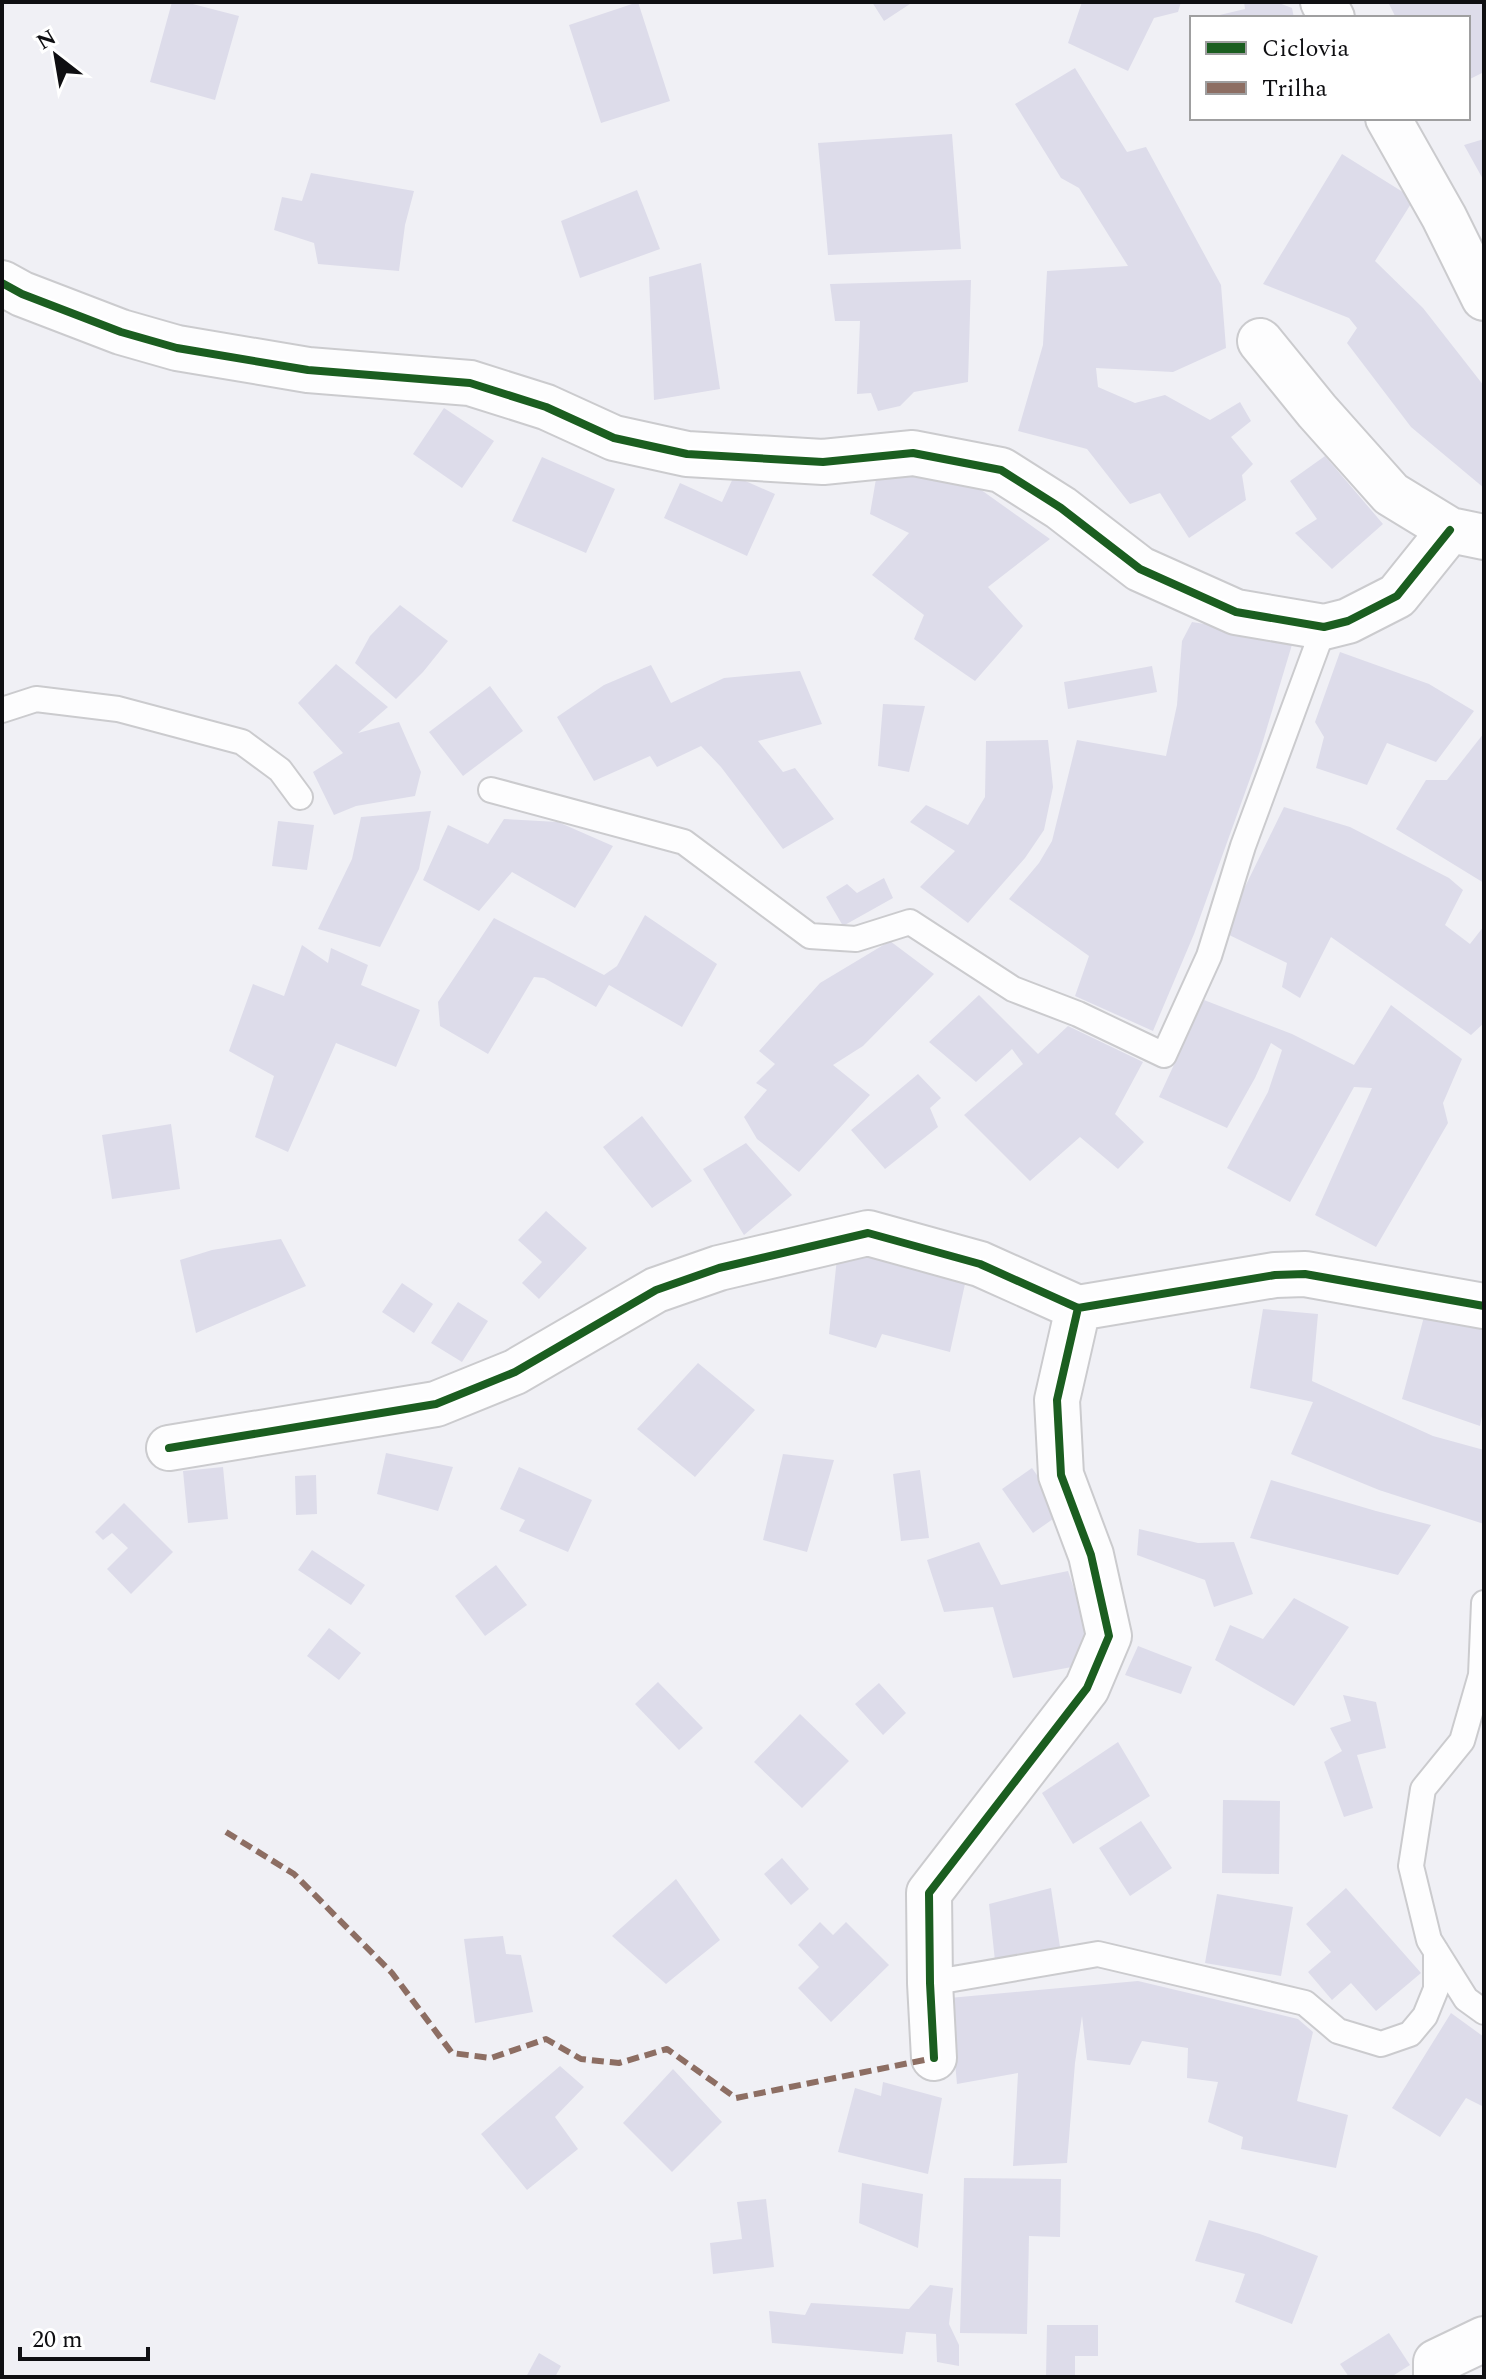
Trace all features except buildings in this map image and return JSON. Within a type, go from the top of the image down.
[{"type":"street","points":[[1389,120],[1444,217],[1484,298]]},
{"type":"street","points":[[2,283],[22,294],[121,332],[177,348],[308,370],[470,383],[546,407],[614,438],[687,454],[823,462],[913,453],[1001,470],[1061,508],[1140,569],[1236,612],[1324,627],[1348,621],[1397,596],[1467,534],[1391,494],[1260,341]]},
{"type":"street","points":[[169,1448],[436,1404],[515,1372],[656,1290],[719,1268],[868,1233],[980,1264],[1078,1308],[1275,1275],[1305,1274],[1484,1306]]},
{"type":"street","points":[[934,2058],[929,1893],[1087,1688],[1109,1636],[1091,1555],[1061,1475],[1057,1400],[1078,1308]]},
{"type":"street","points":[[1436,2377],[1436,2362],[1484,2339]]},
{"type":"lane","points":[[491,790],[684,842],[810,936],[856,939],[910,922],[1013,989],[1078,1014],[1164,1055],[1209,956],[1243,846],[1324,627]]},
{"type":"lane","points":[[2,710],[36,699],[118,709],[242,742],[280,770],[300,797]]},
{"type":"lane","points":[[1484,1603],[1481,1675],[1462,1741],[1423,1789],[1411,1866],[1429,1940],[1466,1999],[1484,2012]]},
{"type":"lane","points":[[930,1983],[1098,1954],[1305,2003],[1338,2031],[1381,2044],[1410,2034],[1425,2016],[1436,1989],[1436,1951]]},
{"type":"marked path","points":[[226,1832],[294,1874],[392,1973],[452,2053],[491,2058],[546,2039],[581,2059],[619,2063],[667,2049],[736,2098],[934,2058]]},
{"type":"cycle path","points":[[2,283],[22,294],[121,332],[177,348],[308,370],[470,383],[546,407],[614,438],[687,454],[823,462],[913,453],[1001,470],[1061,508],[1140,569],[1236,612],[1324,627],[1348,621],[1397,596],[1450,530]]},
{"type":"cycle path","points":[[169,1448],[436,1404],[515,1372],[656,1290],[719,1268],[868,1233],[980,1264],[1078,1308],[1275,1275],[1305,1274],[1484,1306]]},
{"type":"cycle path","points":[[934,2058],[929,1893],[1087,1688],[1109,1636],[1091,1555],[1061,1475],[1057,1400],[1078,1308]]}]
